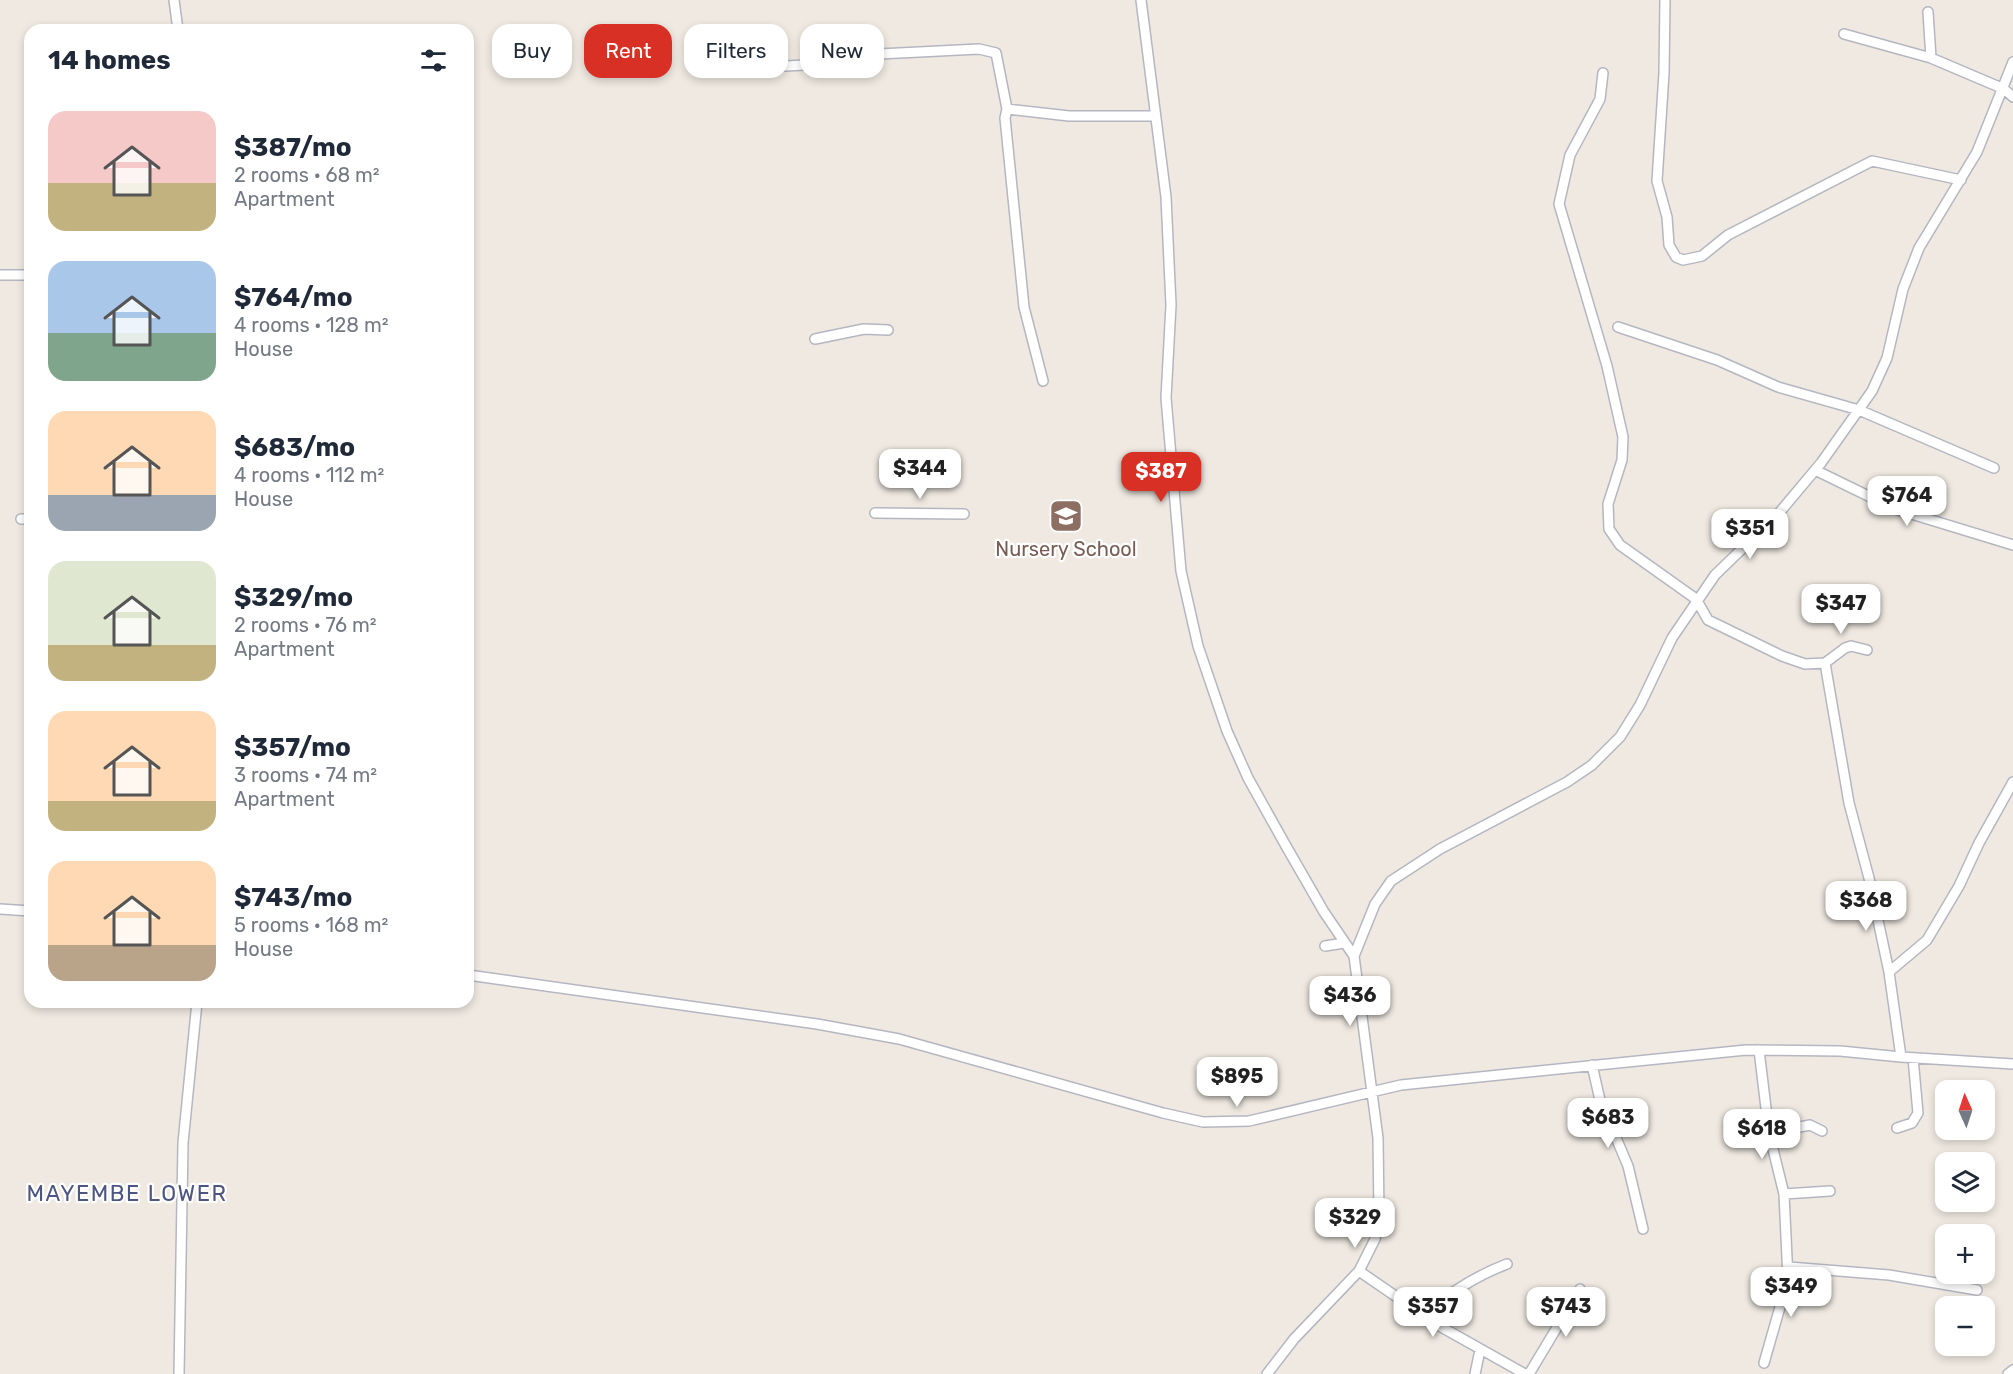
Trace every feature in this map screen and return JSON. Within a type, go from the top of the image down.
[{"type":"street","points":[[174,0],[177,24]]},
{"type":"street","points":[[1141,0],[1166,196],[1171,305],[1166,398],[1181,571],[1198,646],[1227,731],[1248,778],[1324,912],[1354,956],[1378,1138],[1378,1221],[1375,1239],[1359,1271],[1294,1339],[1267,1374]]},
{"type":"street","points":[[1665,0],[1666,33],[1657,181],[1667,217],[1669,245],[1676,257],[1692,259],[1702,256],[1728,236],[1872,161],[1961,180]]},
{"type":"street","points":[[1928,12],[1931,58]]},
{"type":"street","points":[[1844,34],[1931,58],[2004,88],[2013,97]]},
{"type":"street","points":[[788,66],[843,63],[879,54],[979,49],[996,53],[1007,109],[1005,118],[1024,307],[1043,381]]},
{"type":"street","points":[[1354,956],[1375,904],[1391,881],[1440,849],[1567,782],[1592,765],[1620,737],[1640,705],[1672,638],[1715,575],[1779,513],[1815,470],[1872,391],[1887,357],[1903,289],[1919,248],[1977,152],[2013,62]]},
{"type":"street","points":[[1603,73],[1600,99],[1570,155],[1559,204],[1607,366],[1623,437],[1622,460],[1608,504],[1607,522],[1620,545],[1696,602],[1708,620],[1782,656],[1805,664],[1825,663],[1851,646],[1867,650]]},
{"type":"street","points":[[1007,109],[1070,116],[1155,116]]},
{"type":"street","points":[[0,275],[24,275]]},
{"type":"street","points":[[1618,327],[1717,360],[1778,387],[1859,410],[1994,468]]},
{"type":"street","points":[[815,339],[864,329],[888,330]]},
{"type":"street","points":[[1815,470],[1895,509],[2013,545]]},
{"type":"street","points":[[875,513],[964,514]]},
{"type":"street","points":[[1825,663],[1849,803],[1869,878],[1889,972],[1901,1058]]},
{"type":"street","points":[[1889,972],[1927,940],[1959,886],[1979,843],[2013,782]]},
{"type":"street","points":[[0,909],[24,911]]},
{"type":"street","points":[[1325,946],[1344,943]]},
{"type":"street","points":[[474,976],[818,1023],[899,1039],[1163,1113],[1203,1122],[1249,1121],[1401,1085],[1759,1050],[1840,1050],[1901,1058],[2013,1064]]},
{"type":"street","points":[[179,1374],[183,1143],[196,1008]]},
{"type":"street","points":[[1759,1050],[1769,1133],[1784,1194],[1789,1267],[1788,1279],[1764,1363]]},
{"type":"street","points":[[1897,1128],[1912,1123],[1918,1113],[1913,1058]]},
{"type":"street","points":[[1592,1065],[1600,1100],[1628,1166],[1643,1229]]},
{"type":"street","points":[[1769,1133],[1810,1125],[1822,1131]]},
{"type":"street","points":[[1784,1194],[1830,1191]]},
{"type":"street","points":[[1423,1316],[1458,1288],[1483,1273],[1507,1264]]},
{"type":"street","points":[[1789,1267],[1889,1275],[1977,1290]]},
{"type":"street","points":[[1359,1271],[1423,1316],[1480,1350],[1527,1374],[1580,1289]]},
{"type":"street","points":[[1475,1374],[1480,1350]]},
{"type":"street","points":[[2008,1374],[2013,1370]]},
{"type":"place","name":"Nursery School","points":[[1066,516]]},
{"type":"district","name":"MAYEMBE LOWER","points":[[127,1193]]}]
